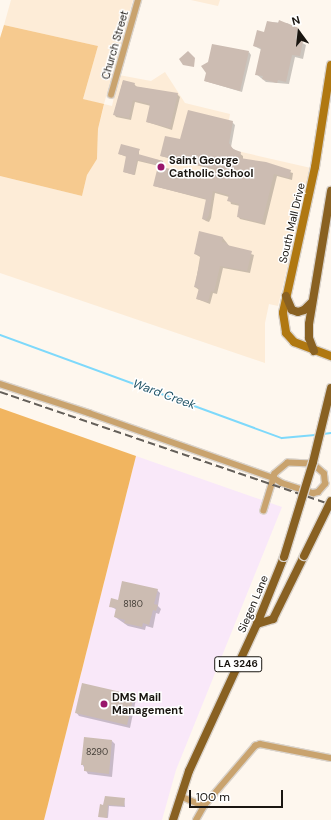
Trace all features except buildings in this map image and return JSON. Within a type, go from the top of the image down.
[{"type":"main road","points":[[314,351],[309,338],[312,301],[331,191]]},
{"type":"main road","points":[[286,296],[292,310],[298,312],[304,310],[312,301]]},
{"type":"main road","name":"Siegen Lane","points":[[173,820],[180,796],[257,624],[284,556],[311,469],[331,388]]},
{"type":"main road","points":[[257,624],[273,618],[331,501]]},
{"type":"street","name":"Church Street","points":[[111,95],[138,0]]},
{"type":"street","name":"South Mall Drive","points":[[331,65],[316,165],[282,313],[286,333],[294,342],[314,351],[331,356]]},
{"type":"street","points":[[0,384],[274,478],[313,492],[321,489],[326,478],[321,469],[305,462],[288,464],[280,469],[274,478],[264,511]]},
{"type":"street","points":[[196,820],[204,806],[255,746],[260,744],[331,758]]},
{"type":"street","points":[[180,796],[204,806]]},
{"type":"shaded area","points":[[11,0],[133,0],[104,104],[112,106],[119,75],[151,81],[165,72],[185,103],[230,114],[224,148],[311,168],[278,306],[269,304],[265,323],[265,363],[0,273],[0,176],[82,196],[87,175],[97,159],[98,129],[104,105],[83,99],[98,46],[4,25]]},
{"type":"shaded area","points":[[191,0],[220,0],[218,6]]},
{"type":"shaded area","points":[[4,25],[98,46],[83,99],[104,104],[98,129],[97,159],[87,175],[82,196],[0,176],[0,38]]},
{"type":"shaded area","points":[[0,408],[136,456],[44,820],[0,820]]},
{"type":"shaded area","points":[[136,456],[282,507],[176,770],[162,820],[44,820]]},
{"type":"waterway","name":"Ward Creek","points":[[0,335],[282,438],[318,435]]},
{"type":"waterway","name":"Ward Creek","points":[[323,434],[331,433]]},
{"type":"railway","points":[[0,392],[331,505]]},
{"type":"place","name":"Saint George Catholic School","points":[[161,167]]},
{"type":"place","name":"DMS Mail Management","points":[[104,704]]}]
